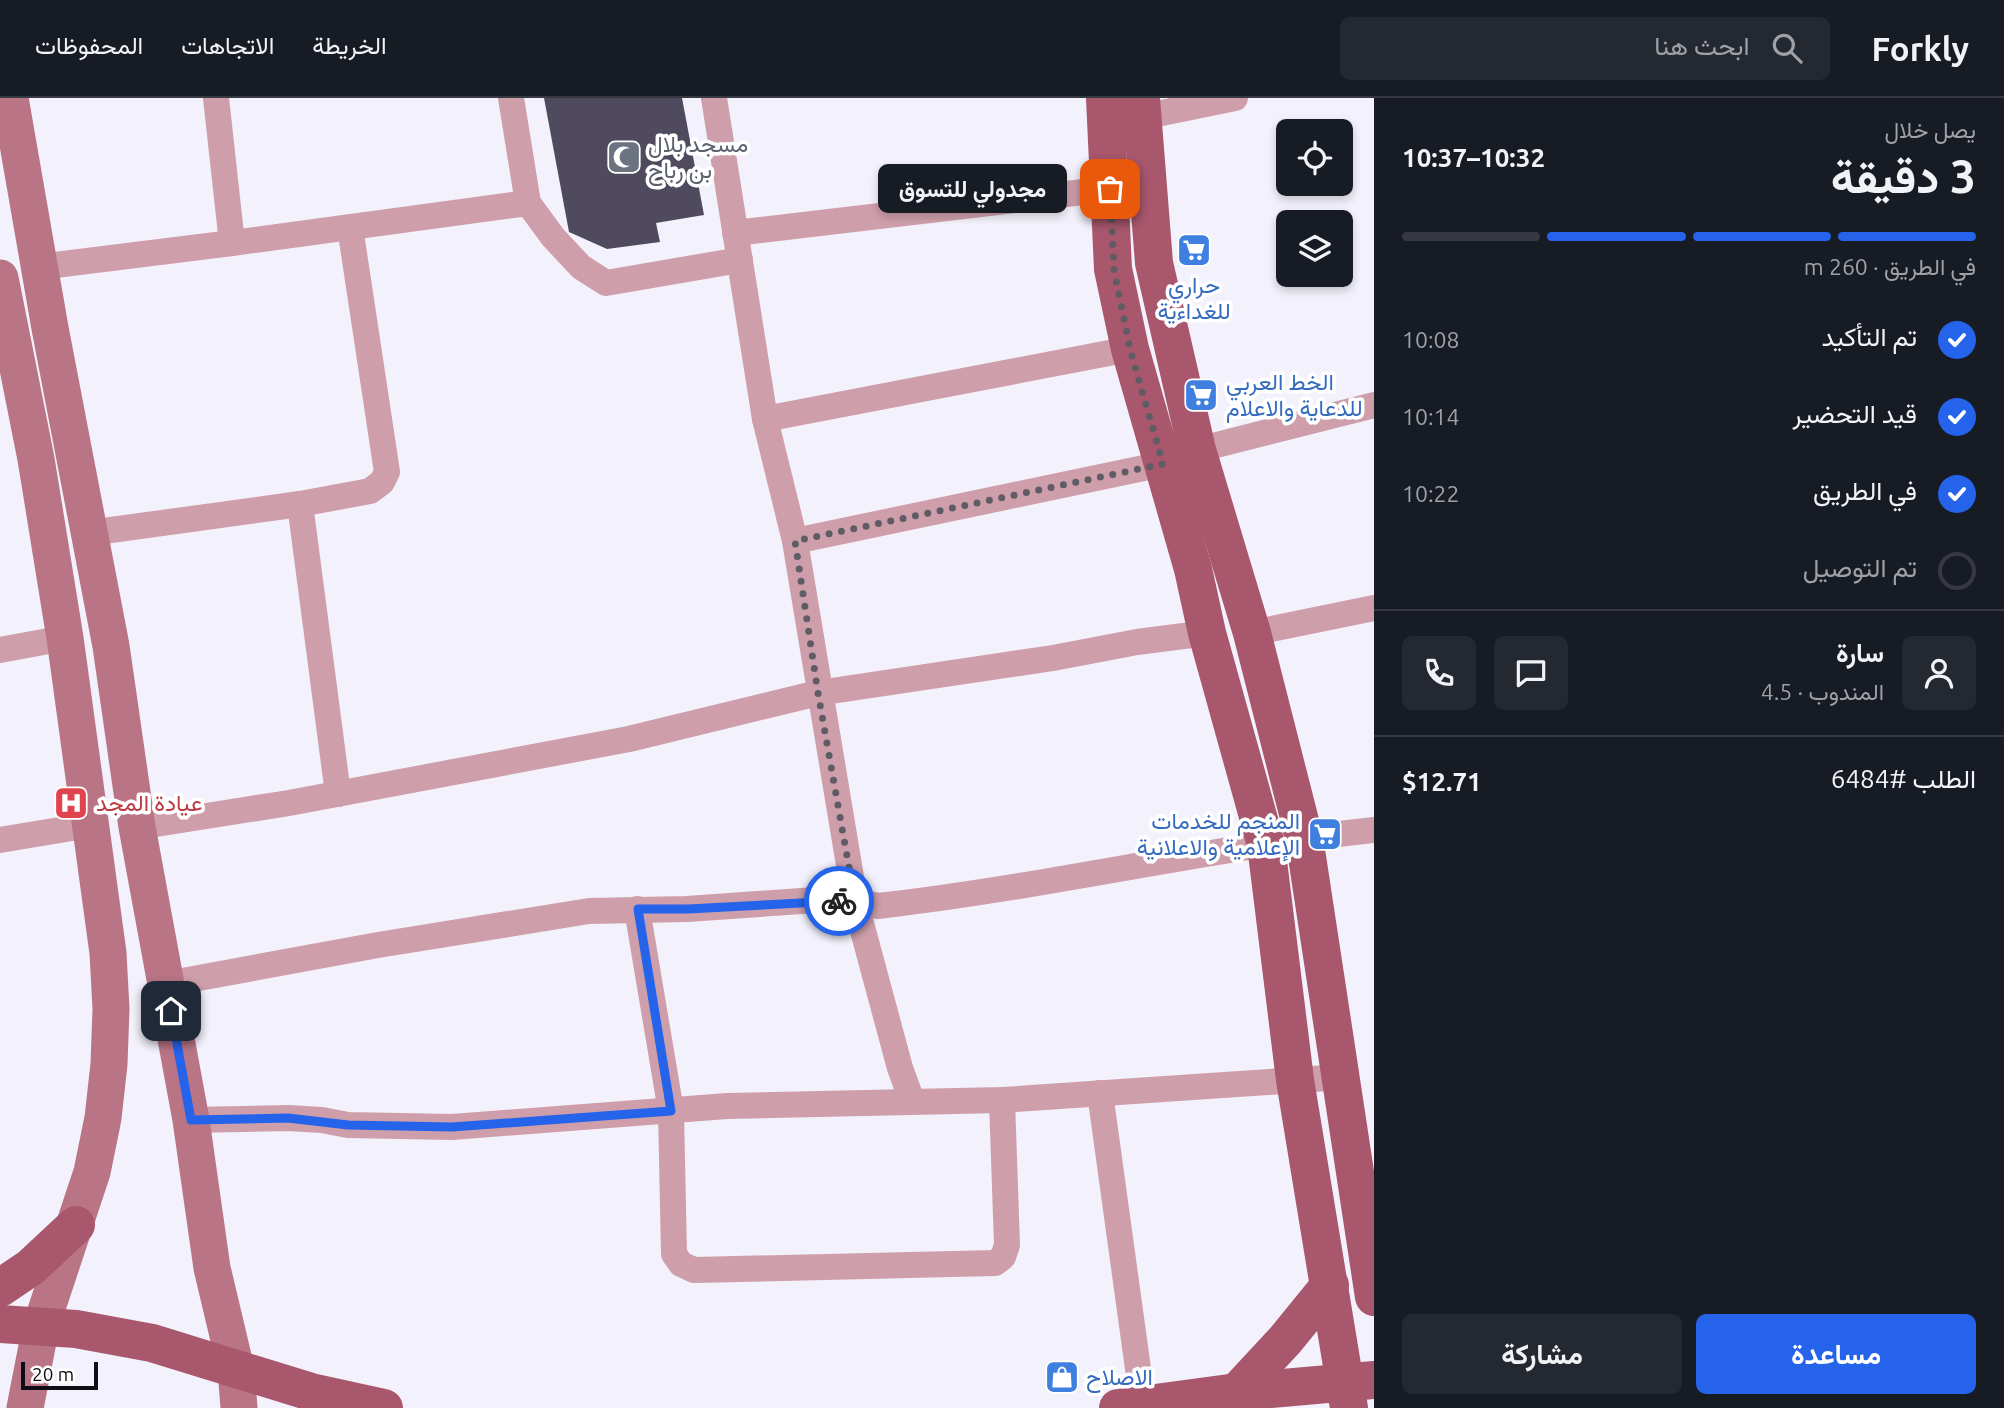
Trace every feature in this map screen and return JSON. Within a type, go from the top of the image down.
[{"type":"main road","points":[[10,98],[50,327],[111,646],[137,827],[191,1120],[212,1268],[236,1369],[239,1408]]},
{"type":"main road","points":[[1105,98],[1114,270],[1130,349],[1180,457],[1252,633],[1304,837],[1342,1077],[1365,1175],[1372,1281]]},
{"type":"main road","points":[[1130,1407],[1237,1392],[1356,1390],[1329,1286],[1295,1080],[1266,845],[1207,633],[1193,569],[1154,263],[1141,107]]},
{"type":"main road","points":[[0,278],[5,335],[36,459],[65,638],[108,953],[111,1009],[103,1118],[92,1172],[41,1326],[25,1408]]},
{"type":"main road","points":[[0,1288],[31,1267],[76,1225]]},
{"type":"main road","points":[[1237,1392],[1286,1339],[1329,1286]]},
{"type":"main road","points":[[0,1324],[109,1334],[152,1342],[311,1392],[384,1408]]},
{"type":"street","points":[[216,98],[232,243]]},
{"type":"street","points":[[511,98],[528,203],[553,237],[581,267],[606,283],[740,260]]},
{"type":"street","points":[[714,98],[765,419],[795,541],[818,693],[855,901],[900,1068],[912,1101]]},
{"type":"street","points":[[1141,107],[1235,98]]},
{"type":"street","points":[[735,233],[1110,189]]},
{"type":"street","points":[[39,267],[528,203]]},
{"type":"street","points":[[89,533],[300,504],[370,491],[382,482],[387,472],[350,227]]},
{"type":"street","points":[[5,335],[50,327]]},
{"type":"street","points":[[765,419],[1130,349]]},
{"type":"street","points":[[795,541],[1180,457],[1374,405]]},
{"type":"street","points":[[300,504],[338,794]]},
{"type":"street","points":[[1252,633],[1374,608]]},
{"type":"street","points":[[137,827],[338,794],[629,739],[818,693],[1207,633]]},
{"type":"street","points":[[0,650],[65,638]]},
{"type":"street","points":[[0,840],[90,825]]},
{"type":"street","points":[[166,984],[589,911],[734,907],[816,900],[855,901],[878,906],[1304,837],[1374,830]]},
{"type":"street","points":[[638,909],[671,1111],[674,1254],[681,1264],[694,1270],[995,1263],[1003,1257],[1007,1245],[1002,1100]]},
{"type":"street","points":[[191,1120],[288,1118],[348,1125],[452,1127],[740,1106],[1002,1100],[1342,1077]]},
{"type":"street","points":[[1100,1093],[1130,1407]]},
{"type":"building","name":"مسجد بلال بن رباح","points":[[544,98],[682,98],[704,215],[656,223],[660,242],[607,249],[569,232]]},
{"type":"way so far","points":[[839,901],[855,901],[818,693],[795,541],[1163,464],[1130,349],[1114,270],[1110,189]]},
{"type":"place","name":"مسجد بلال بن رباح","points":[[624,157]]},
{"type":"place","name":"مجدولي للتسوق","points":[[1110,189]]},
{"type":"place","name":"حراري للغداءية","points":[[1194,250]]},
{"type":"place","name":"الخط العربي للدعاية والاعلام","points":[[1201,395]]},
{"type":"place","name":"عيادة المجد","points":[[71,803]]},
{"type":"place","name":"المنجم للخدمات الإعلامية والاعلانية","points":[[1325,834]]},
{"type":"place","name":"الاصلاح","points":[[1062,1377]]},
{"type":"route","points":[[171,1011],[191,1120],[288,1118],[348,1125],[452,1127],[671,1111],[638,909],[839,901]]}]
